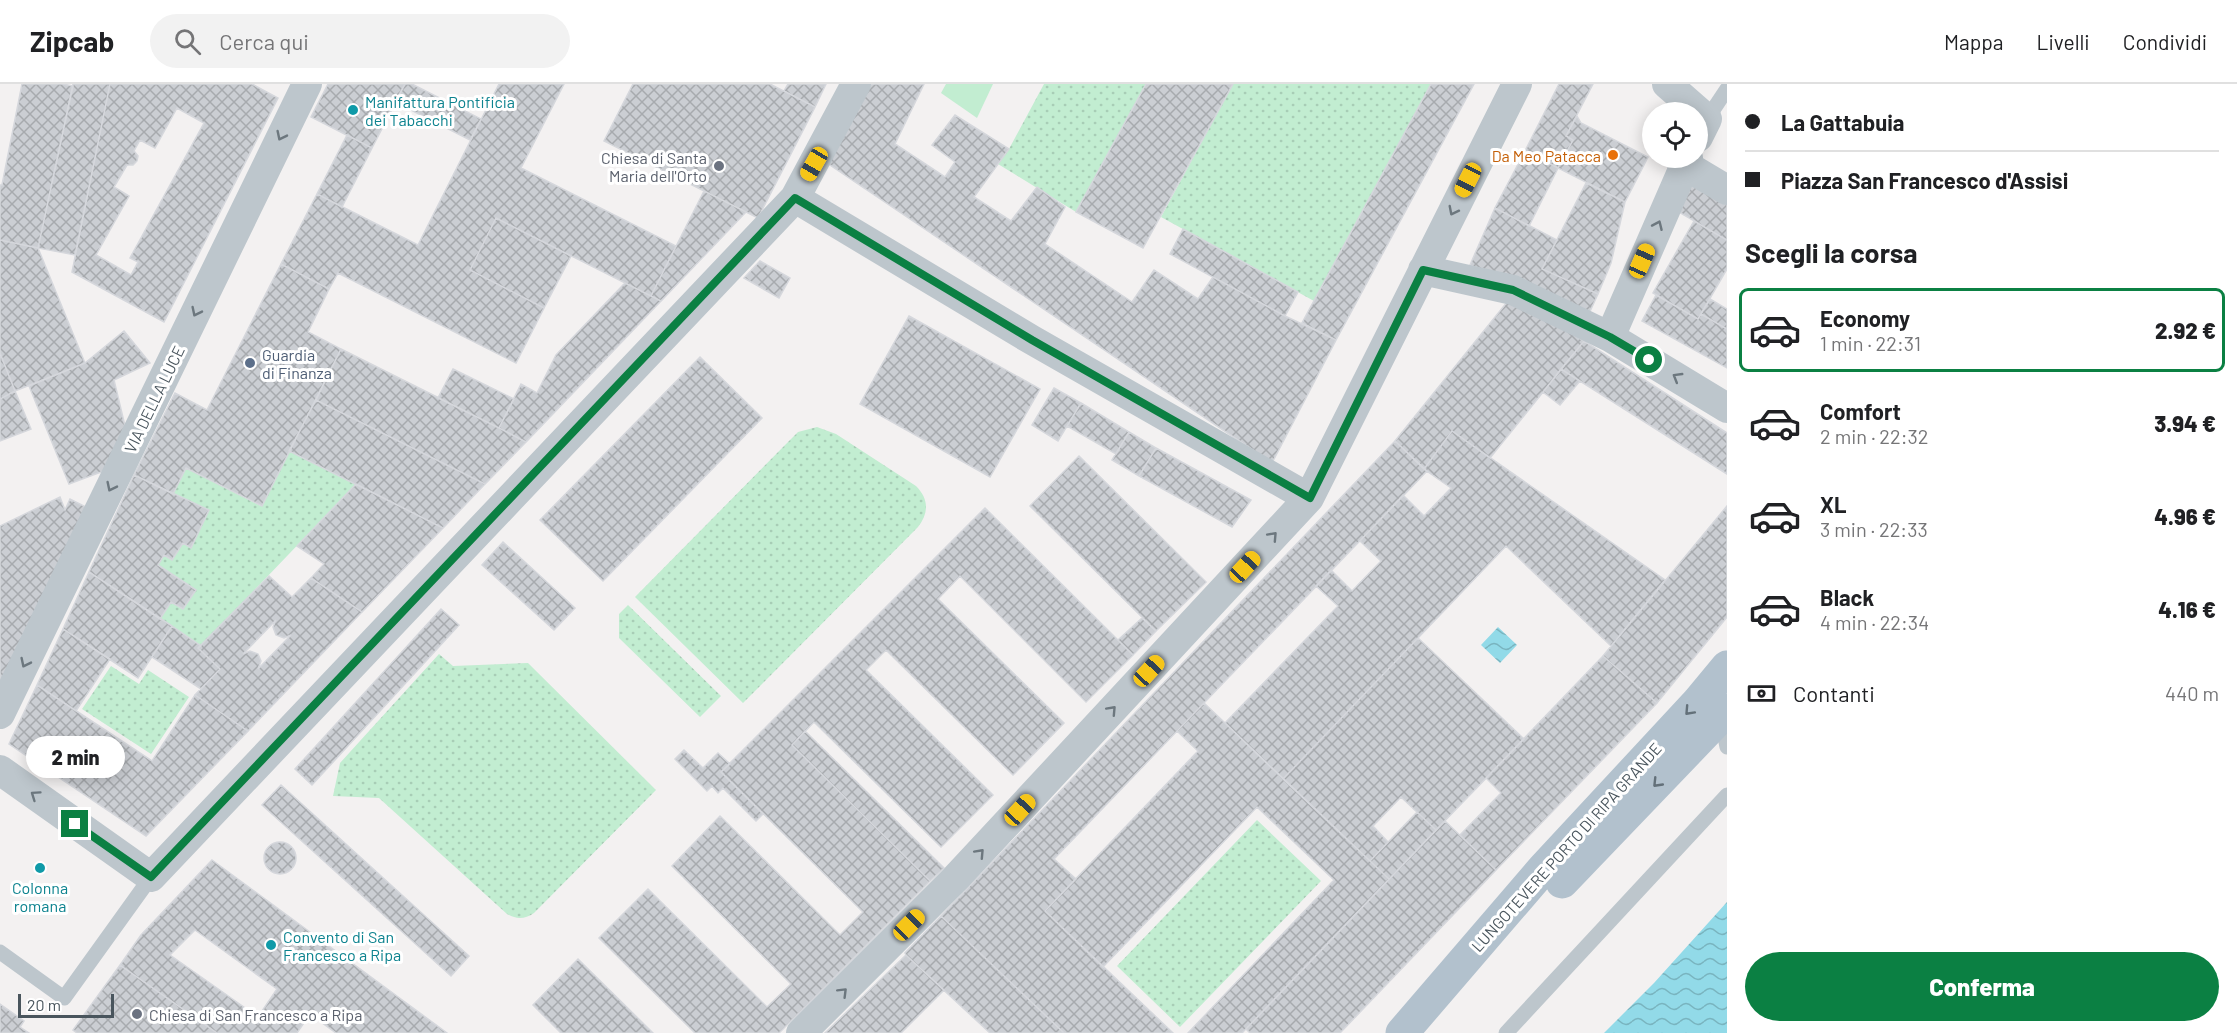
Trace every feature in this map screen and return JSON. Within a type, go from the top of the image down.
[{"type":"main road","name":"LUNGOTEVERE PORTO DI RIPA GRANDE","points":[[1404,1031],[1543,869],[1698,702],[1727,667]]},
{"type":"main road","name":"LUNGOTEVERE PORTO DI RIPA GRANDE","points":[[1404,1031],[1504,942],[1725,725]]},
{"type":"street","name":"VIA DELLA LUCE","points":[[0,714],[307,84]]},
{"type":"street","points":[[0,770],[151,877],[795,198],[856,84]]},
{"type":"street","points":[[801,1033],[955,879],[1310,498],[1517,84]]},
{"type":"street","points":[[1667,84],[1681,102]]},
{"type":"street","points":[[1610,337],[1684,168]]},
{"type":"street","points":[[1697,168],[1727,190]]},
{"type":"street","points":[[795,198],[1032,340],[1310,498]]},
{"type":"street","points":[[1423,270],[1513,290],[1610,337],[1727,408]]},
{"type":"lane","points":[[1708,119],[1727,89]]},
{"type":"lane","points":[[1506,1033],[1727,795]]},
{"type":"lane","points":[[0,952],[64,998],[151,877]]},
{"type":"green space","points":[[946,84],[993,84],[977,118],[941,93]]},
{"type":"green space","points":[[1044,84],[1146,84],[1076,212],[998,164],[1009,149]]},
{"type":"green space","points":[[1233,84],[1431,84],[1314,301],[1161,217]]},
{"type":"green space","points":[[817,427],[836,434],[916,486],[925,501],[926,511],[918,527],[743,703],[635,597],[798,432]]},
{"type":"green space","points":[[289,451],[356,484],[201,646],[160,619],[171,602],[183,609],[196,590],[158,565],[164,555],[172,560],[183,543],[191,548],[173,494],[186,468],[261,506]]},
{"type":"green space","points":[[628,605],[721,696],[700,717],[619,638],[619,614]]},
{"type":"green space","points":[[439,654],[453,666],[528,663],[656,790],[534,913],[527,917],[518,918],[507,914],[379,798],[333,796],[340,763]]},
{"type":"green space","points":[[111,666],[139,684],[148,670],[189,697],[151,754],[82,709]]},
{"type":"green space","points":[[1257,820],[1321,881],[1180,1027],[1117,966]]},
{"type":"water","points":[[1498,627],[1517,645],[1500,663],[1481,645]]},
{"type":"water","points":[[1727,902],[1727,1033],[1604,1033],[1654,983]]},
{"type":"building","points":[[22,84],[73,86],[38,248],[0,240],[0,185],[2,185]]},
{"type":"building","points":[[73,84],[110,84],[75,255],[38,248]]},
{"type":"building","points":[[110,84],[252,84],[278,98],[164,322],[72,272]],"holes":[[[177,108],[204,123],[130,258],[138,262],[131,275],[96,255],[129,196],[114,187],[127,165],[133,165],[137,161],[138,156],[134,151],[140,140],[155,148]]]},
{"type":"building","name":"Manifattura Pontificia dei Tabacchi","points":[[328,84],[405,84],[372,148],[311,117]]},
{"type":"building","points":[[405,84],[412,84],[481,119],[470,140],[395,102]]},
{"type":"building","points":[[499,84],[564,84],[521,168],[676,246],[651,296],[496,218],[470,270],[544,308],[516,363],[338,273],[329,289],[281,264],[317,194],[418,245]]},
{"type":"building","name":"Chiesa di Santa Maria dell'Orto","points":[[633,84],[770,84],[815,107],[758,218],[604,141]]},
{"type":"building","points":[[788,84],[826,84],[815,107],[784,91]]},
{"type":"building","points":[[868,84],[924,84],[895,144],[945,177],[955,162],[932,145],[955,115],[1009,149],[974,197],[1011,221],[1037,187],[1065,207],[1045,244],[1132,302],[1154,270],[1198,299],[1213,277],[1285,316],[1336,340],[1272,463],[827,163]]},
{"type":"building","points":[[1146,84],[1233,84],[1143,248],[1076,212]]},
{"type":"building","points":[[1431,84],[1474,84],[1336,340],[1302,323]]},
{"type":"building","points":[[1559,84],[1593,84],[1566,136],[1573,140],[1558,168],[1525,151]]},
{"type":"building","points":[[1577,116],[1581,123],[1642,154],[1642,168],[1625,202],[1558,168],[1573,140],[1566,136]]},
{"type":"building","points":[[347,135],[372,148],[342,207],[317,194]]},
{"type":"building","points":[[1525,151],[1558,168],[1529,226],[1495,208]]},
{"type":"building","points":[[1694,180],[1727,199],[1727,240],[1677,211]]},
{"type":"building","points":[[1586,183],[1625,202],[1611,263],[1598,294],[1542,269]]},
{"type":"building","points":[[704,191],[746,212],[661,301],[651,296]]},
{"type":"building","points":[[1495,208],[1557,240],[1542,269],[1598,294],[1587,318],[1470,265]]},
{"type":"building","points":[[496,218],[571,256],[544,308],[470,270]]},
{"type":"building","points":[[1694,221],[1727,240],[1727,269],[1698,319],[1653,293]]},
{"type":"building","points":[[1183,229],[1298,292],[1285,316],[1170,254]]},
{"type":"building","points":[[0,240],[38,248],[85,363],[15,391],[0,353]]},
{"type":"building","points":[[760,261],[790,278],[779,298],[744,278]]},
{"type":"building","points":[[281,264],[329,289],[308,332],[341,349],[262,506],[186,468],[173,494],[134,475],[175,393],[207,410]]},
{"type":"building","points":[[625,283],[661,301],[526,442],[499,428],[521,384],[537,393],[556,355]]},
{"type":"building","points":[[1656,295],[1698,319],[1701,314],[1727,329],[1727,368],[1642,321]]},
{"type":"building","points":[[1512,296],[1584,341],[1490,458],[1452,431],[1424,469],[1395,441]]},
{"type":"building","points":[[1710,299],[1727,309],[1727,329],[1701,314]]},
{"type":"building","points":[[909,316],[1040,389],[990,477],[860,404]]},
{"type":"building","points":[[124,331],[150,363],[114,380],[125,426],[104,471],[69,484],[29,386],[85,363]]},
{"type":"building","points":[[1584,341],[1727,433],[1727,474],[1561,369]]},
{"type":"building","points":[[341,349],[526,442],[485,484],[316,400]]},
{"type":"building","points":[[0,357],[15,391],[0,399]]},
{"type":"building","points":[[700,357],[762,418],[603,581],[540,520]]},
{"type":"building","points":[[453,369],[514,399],[499,428],[438,398]]},
{"type":"building","points":[[1561,369],[1580,381],[1560,405],[1543,392]]},
{"type":"building","points":[[1054,388],[1081,403],[1058,441],[1032,425]]},
{"type":"building","points":[[15,391],[31,429],[0,441],[0,399]]},
{"type":"building","points":[[316,400],[485,484],[443,528],[289,451]]},
{"type":"building","points":[[1081,403],[1129,432],[1116,454],[1067,426]]},
{"type":"building","points":[[1452,431],[1665,580],[1611,646],[1506,546],[1283,779],[1225,723],[1338,606],[1316,586],[1331,570],[1352,591],[1381,561],[1360,541],[1403,495],[1424,516],[1451,488],[1424,469]]},
{"type":"building","points":[[1129,432],[1156,448],[1139,476],[1112,460]]},
{"type":"building","points":[[1395,441],[1427,471],[1054,859],[1076,879],[1045,911],[1173,1033],[1064,1033],[941,916]]},
{"type":"building","points":[[1156,448],[1251,500],[1232,527],[1139,476]]},
{"type":"building","points":[[1079,456],[1206,582],[1156,631],[1030,506]]},
{"type":"building","points":[[134,475],[209,510],[191,548],[183,543],[172,560],[164,555],[158,565],[196,590],[183,609],[171,602],[160,619],[89,572]]},
{"type":"building","points":[[356,484],[443,528],[362,612],[311,578],[324,564],[297,546]]},
{"type":"building","points":[[60,497],[65,510],[70,499],[86,507],[0,683],[0,526]]},
{"type":"building","points":[[1727,506],[1727,617],[1657,703],[1603,656]]},
{"type":"building","points":[[985,508],[1133,655],[1086,702],[960,576],[938,599],[1064,723],[1013,775],[886,650],[866,670],[993,795],[941,847],[814,722],[792,745],[930,881],[779,1033],[695,1033],[599,938],[648,889],[767,1007],[791,984],[672,866],[720,816],[840,935],[863,912],[721,772]]},
{"type":"building","points":[[503,542],[575,608],[554,630],[482,565]]},
{"type":"building","points":[[89,572],[172,626],[138,678],[63,629]]},
{"type":"building","points":[[269,576],[292,597],[311,578],[362,612],[248,731],[195,695],[220,669],[198,648]],"holes":[[[276,620],[273,627],[276,635],[284,638],[291,635],[258,669],[261,661],[258,654],[250,651],[243,654]]]},
{"type":"building","points":[[441,609],[459,625],[312,785],[295,769]]},
{"type":"building","points":[[1142,618],[1156,631],[1133,655],[1118,640]]},
{"type":"building","points":[[172,626],[201,646],[198,648],[220,669],[201,689],[152,657]]},
{"type":"building","points":[[63,629],[110,659],[76,711],[37,685]]},
{"type":"building","points":[[1418,638],[1524,739],[1436,830],[1401,797],[1373,826],[1388,842],[1370,861],[1283,779]]},
{"type":"building","points":[[1603,656],[1657,703],[1496,870],[1460,835],[1501,793],[1486,778]]},
{"type":"building","points":[[37,685],[152,761],[195,695],[248,731],[146,836],[9,744]]},
{"type":"building","points":[[1204,703],[1389,879],[1242,1033],[1188,1033],[1334,880],[1257,807],[1103,967],[1045,911],[1198,751],[1177,731]]},
{"type":"building","points":[[805,731],[944,868],[930,881],[792,745]]},
{"type":"building","points":[[684,750],[703,768],[718,753],[730,764],[721,772],[763,814],[756,821],[723,788],[718,793],[712,786],[707,791],[675,759]]},
{"type":"building","points":[[281,785],[469,956],[451,976],[262,805]]},
{"type":"building","points":[[1417,812],[1436,830],[1389,879],[1370,861]]},
{"type":"building","points":[[1445,821],[1496,870],[1340,1033],[1250,1033],[1246,1029]]},
{"type":"building","points":[[280,842],[292,846],[296,858],[292,870],[280,874],[268,870],[264,858],[268,846]]},
{"type":"building","name":"Convento di San Francesco a Ripa","points":[[212,860],[447,1033],[336,1033],[310,1014],[297,1033],[217,1033],[120,965],[141,935]],"holes":[[[195,930],[277,989],[258,1017],[170,955]]]},
{"type":"building","points":[[941,916],[1064,1033],[990,1033],[906,955],[905,953]]},
{"type":"building","points":[[906,955],[944,990],[901,1033],[825,1033]]},
{"type":"building","points":[[578,959],[653,1033],[561,1033],[533,1005]]},
{"type":"building","name":"Chiesa di San Francesco a Ripa","points":[[120,965],[217,1033],[77,1033],[73,1030]]},
{"type":"building","points":[[0,1004],[24,1021],[20,1027],[29,1033],[0,1033]]},
{"type":"place","name":"Manifattura Pontificia dei Tabacchi","points":[[353,110]]},
{"type":"place","name":"Da Meo Patacca","points":[[1613,155]]},
{"type":"place","name":"Chiesa di Santa Maria dell'Orto","points":[[719,166]]},
{"type":"place","name":"Guardia di Finanza","points":[[250,363]]},
{"type":"place","name":"Colonna romana","points":[[40,868]]},
{"type":"place","name":"Convento di San Francesco a Ripa","points":[[271,945]]},
{"type":"place","name":"Chiesa di San Francesco a Ripa","points":[[137,1014]]},
{"type":"route","points":[[75,824],[151,877],[795,198],[1032,340],[1310,498],[1423,270],[1513,290],[1610,337],[1649,360]]}]
